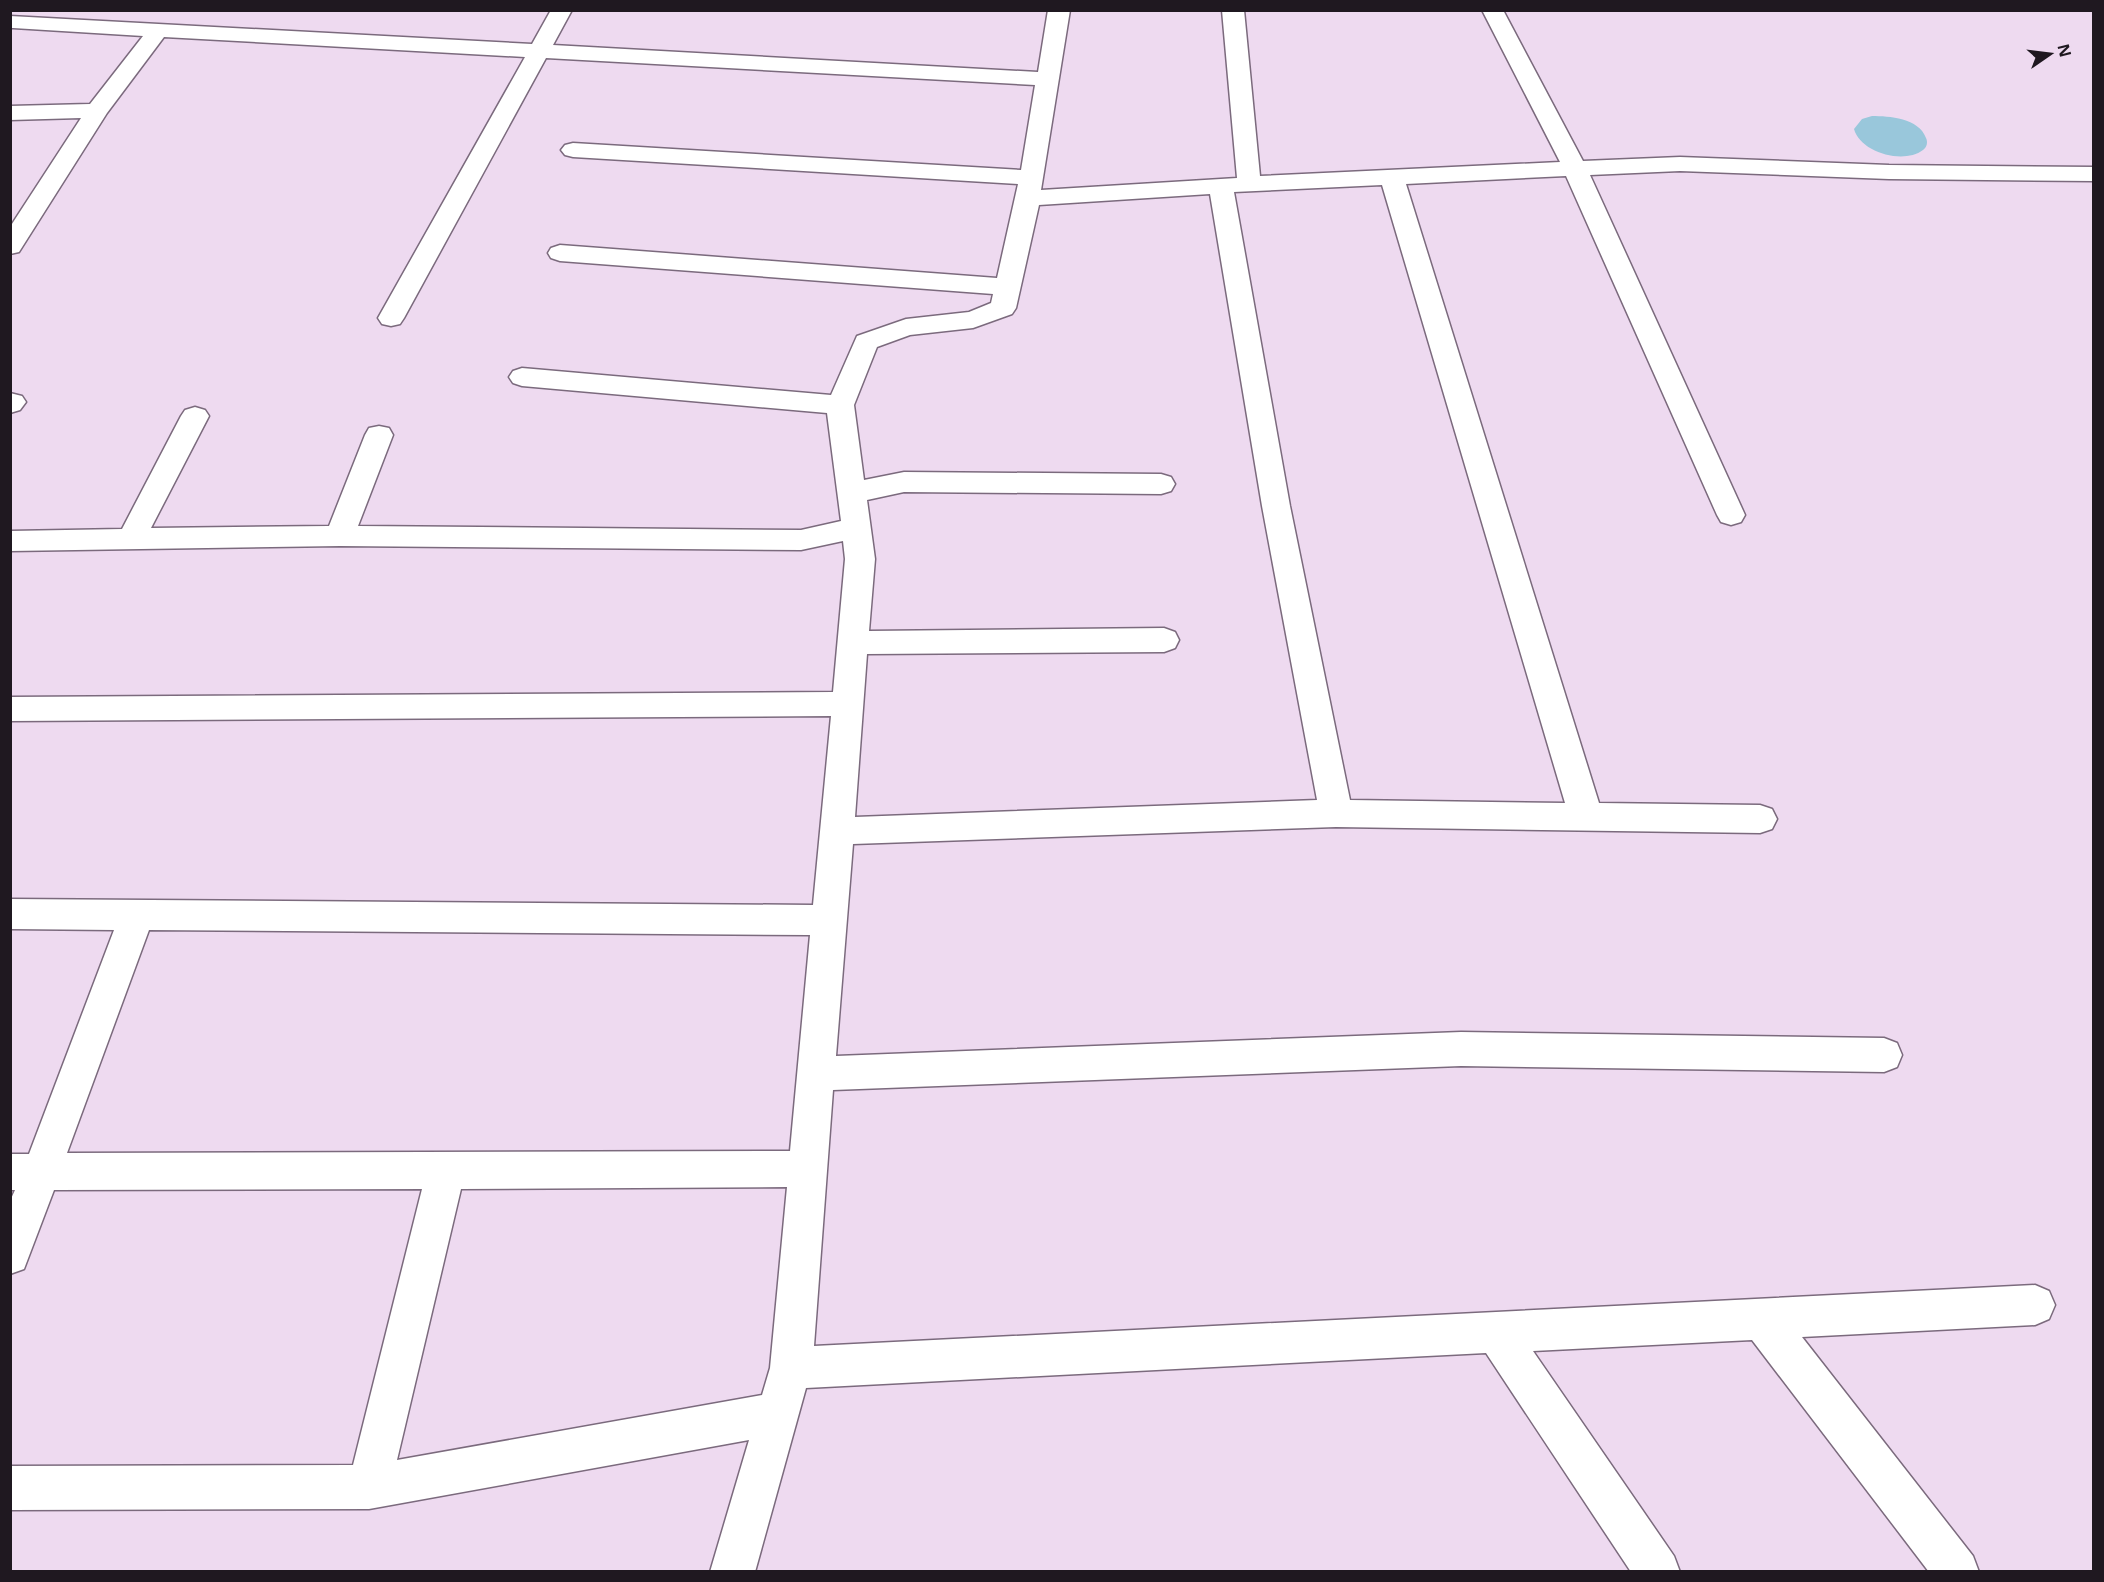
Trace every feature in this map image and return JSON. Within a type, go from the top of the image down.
[{"type":"street","points":[[391,318],[562,10]]},
{"type":"street","points":[[732,1572],[791,1368],[860,560],[840,405],[866,342],[906,327],[973,320],[1003,308],[1030,188],[1059,10]]},
{"type":"street","points":[[1233,10],[1235,185],[1276,506],[1336,813]]},
{"type":"street","points":[[1492,10],[1575,169],[1731,515]]},
{"type":"street","points":[[13,22],[1048,79]]},
{"type":"street","points":[[10,247],[97,111],[158,30]]},
{"type":"street","points":[[10,113],[97,111]]},
{"type":"street","points":[[573,150],[1030,188],[1235,185],[1680,164],[1889,172],[2094,174]]},
{"type":"street","points":[[1392,178],[1586,816]]},
{"type":"street","points":[[561,253],[1007,288]]},
{"type":"street","points":[[522,377],[840,405]]},
{"type":"street","points":[[131,539],[195,416]]},
{"type":"street","points":[[340,536],[379,435]]},
{"type":"street","points":[[851,493],[904,482],[1161,484]]},
{"type":"street","points":[[10,542],[340,536],[801,540],[855,528]]},
{"type":"street","points":[[852,643],[1164,640]]},
{"type":"street","points":[[10,709],[847,704]]},
{"type":"street","points":[[837,831],[1336,813],[1760,819]]},
{"type":"street","points":[[10,914],[829,920]]},
{"type":"street","points":[[10,1255],[26,1172],[137,914]]},
{"type":"street","points":[[816,1074],[1461,1049],[1884,1055]]},
{"type":"street","points":[[26,1172],[808,1169]]},
{"type":"street","points":[[369,1487],[446,1171]]},
{"type":"street","points":[[791,1368],[2035,1305]]},
{"type":"street","points":[[1762,1319],[1957,1572]]},
{"type":"street","points":[[1496,1332],[1658,1572]]},
{"type":"street","points":[[10,1488],[369,1487],[777,1414]]},
{"type":"water","points":[[1872,116],[1903,119],[1917,126],[1926,138],[1925,147],[1915,154],[1905,156],[1883,154],[1873,150],[1864,144],[1854,129],[1862,119]]}]
